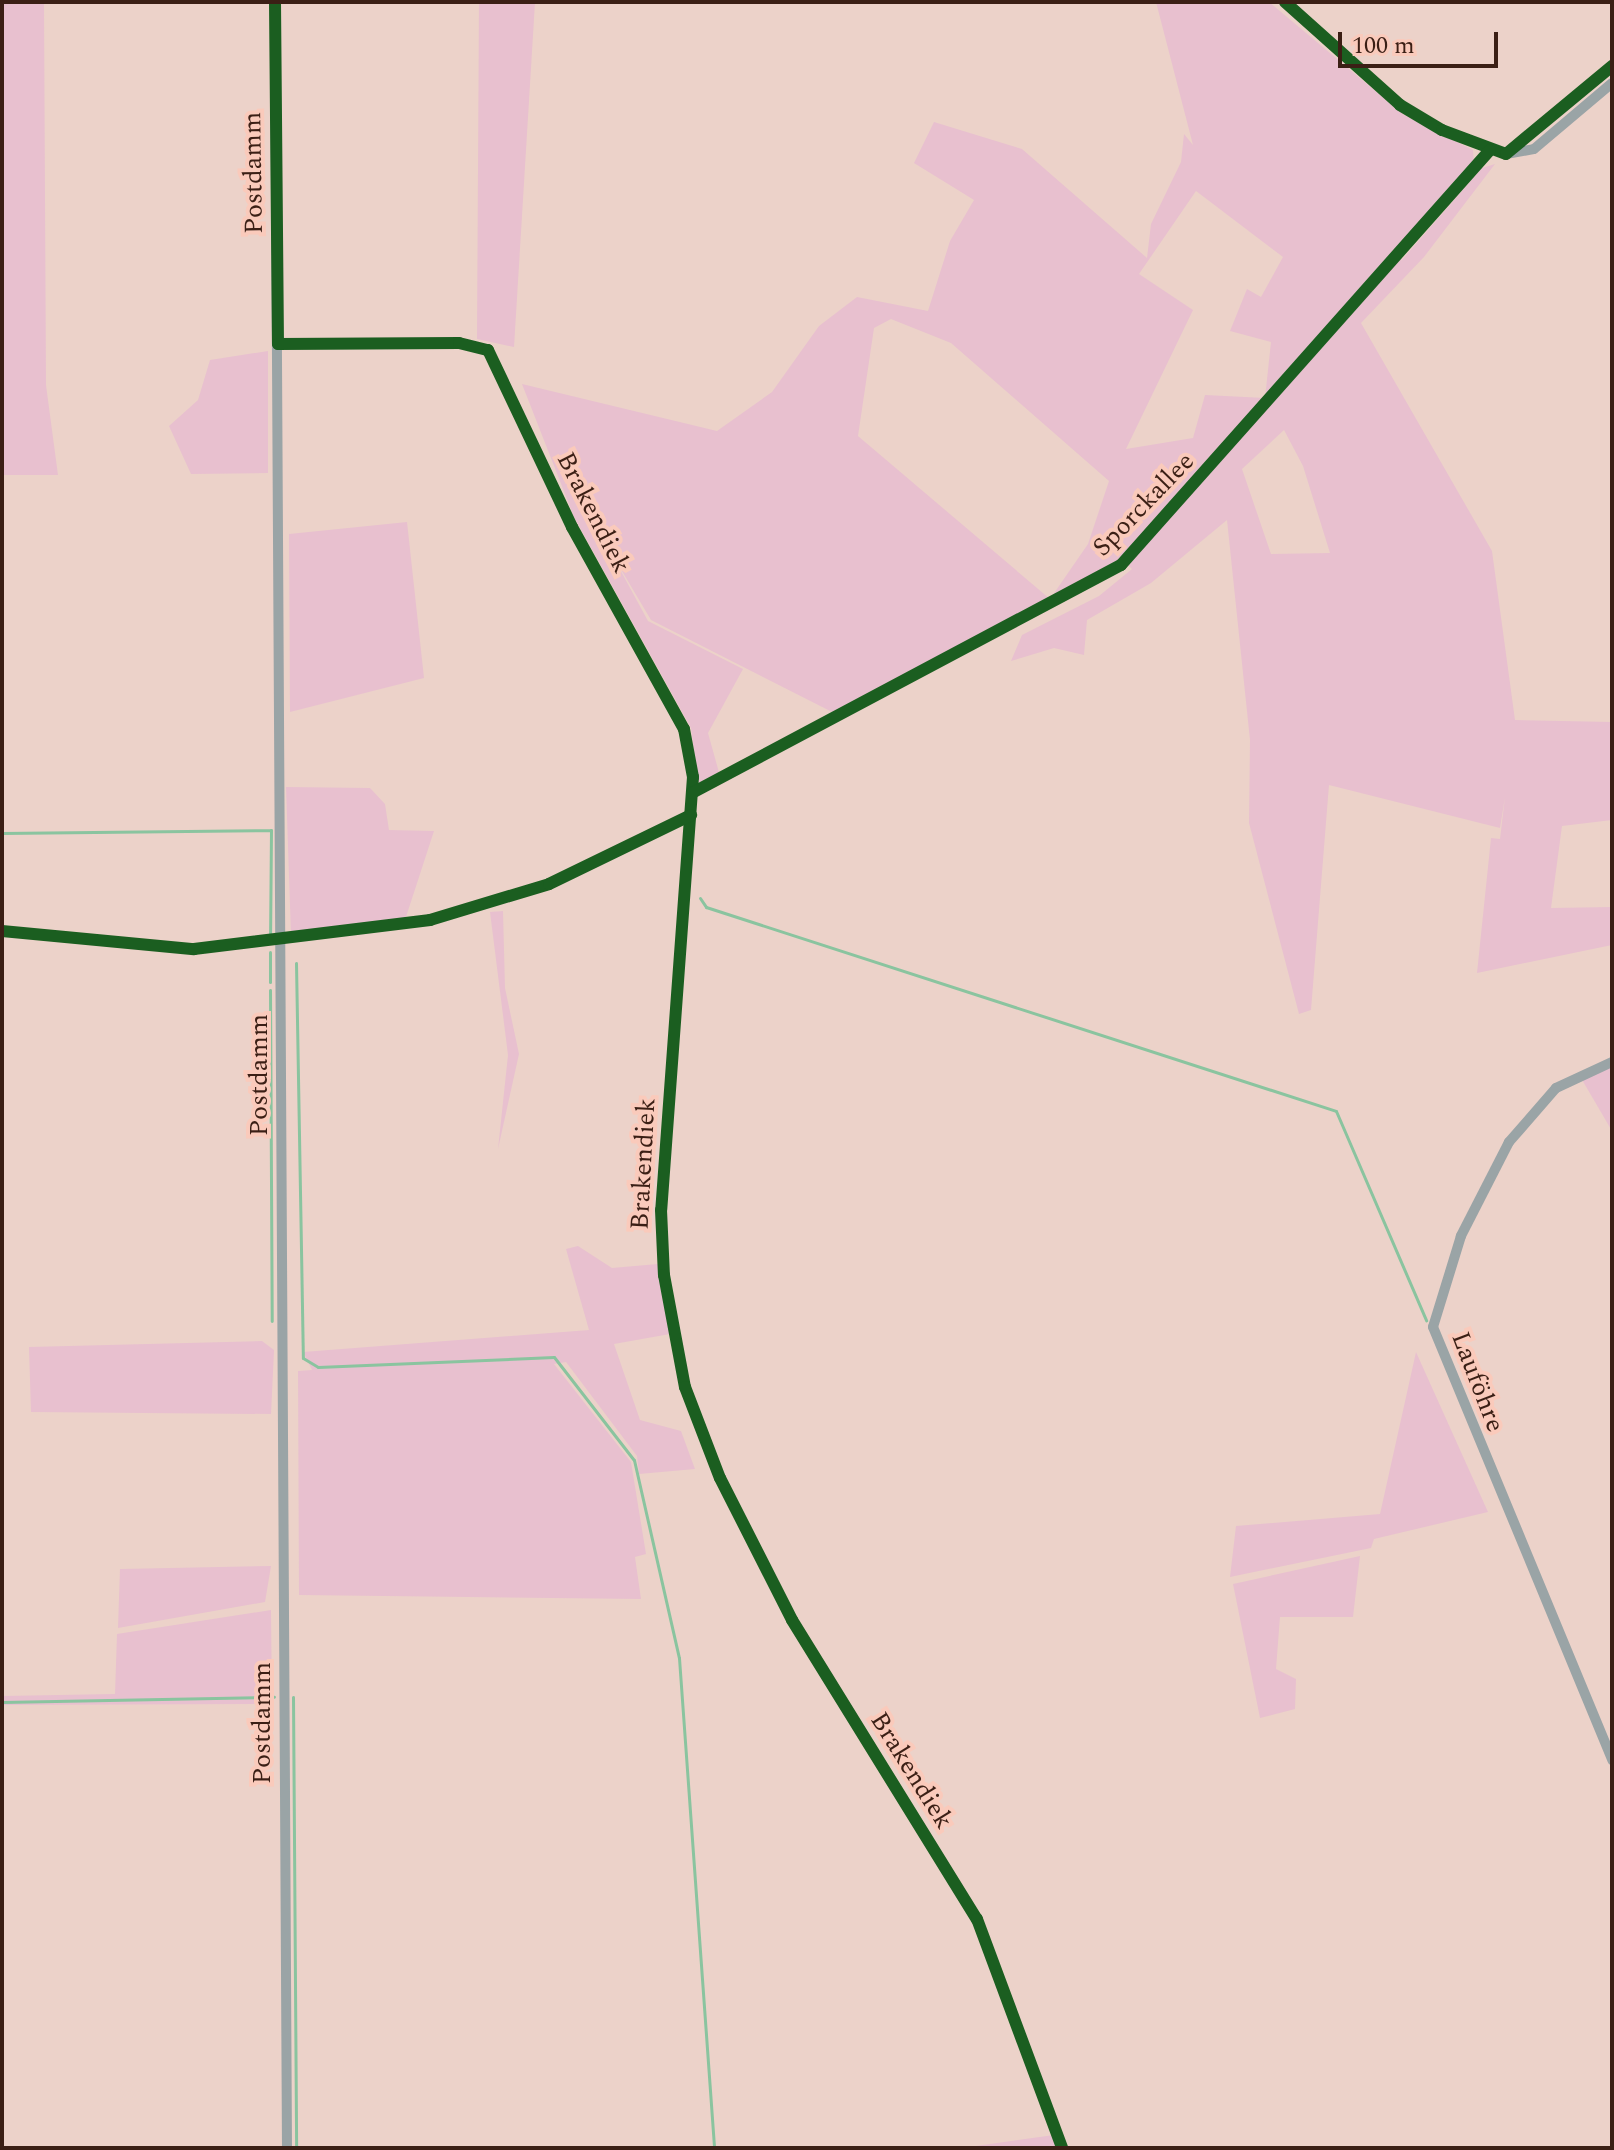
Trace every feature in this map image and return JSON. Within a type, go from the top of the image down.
[{"type":"street","name":"Postdamm","points":[[275,2],[287,2148]]},
{"type":"street","points":[[1285,2],[1400,105],[1490,150],[1516,155],[1534,149],[1612,83]]},
{"type":"street","name":"Sporckallee","points":[[692,793],[1121,565],[1490,150]]},
{"type":"street","name":"Brakendiek","points":[[278,344],[459,343],[488,350],[498,361],[572,527],[684,729],[692,793],[661,1210],[664,1275],[685,1387],[785,1608],[977,1919],[1062,2148]]},
{"type":"street","name":"Lauföhre","points":[[1612,1062],[1556,1088],[1509,1142],[1461,1236],[1433,1327],[1612,1760]]},
{"type":"shaded area","points":[[2,2],[44,2],[46,385],[58,475],[2,475]]},
{"type":"shaded area","points":[[479,2],[535,2],[514,347],[477,339]]},
{"type":"shaded area","points":[[1156,2],[1269,2],[1404,115],[1473,150],[1474,163],[1407,239],[1401,261],[1482,168],[1495,164],[1424,257],[1361,323],[1492,551],[1515,720],[1612,722],[1612,820],[1562,826],[1551,908],[1612,907],[1612,945],[1477,973],[1491,838],[1500,839],[1505,797],[1500,828],[1329,785],[1311,1010],[1299,1014],[1249,823],[1250,740],[1227,520],[1151,583],[1087,620],[1084,655],[1054,648],[1011,661],[1022,635],[1099,596],[1132,569],[1121,559],[1051,598],[1088,544],[1109,481],[951,343],[891,319],[874,328],[858,436],[1049,598],[838,715],[651,620],[610,551],[648,621],[743,669],[708,733],[720,776],[698,784],[691,728],[574,517],[522,384],[717,431],[772,392],[819,326],[857,297],[928,311],[950,241],[974,200],[914,163],[934,122],[1022,149],[1147,258],[1151,224],[1181,162],[1184,134],[1193,145]],"holes":[[[1196,191],[1283,257],[1261,297],[1247,289],[1230,331],[1271,342],[1265,398],[1205,395],[1193,438],[1126,449],[1193,310],[1139,274]],[[1284,430],[1303,466],[1330,553],[1271,554],[1242,469]]]},
{"type":"shaded area","points":[[268,351],[268,473],[191,474],[169,426],[198,400],[210,360]]},
{"type":"shaded area","points":[[407,522],[424,678],[290,712],[289,534]]},
{"type":"shaded area","points":[[286,787],[370,788],[385,804],[389,830],[434,831],[405,920],[291,935]]},
{"type":"shaded area","points":[[503,911],[505,988],[519,1054],[498,1149],[508,1055],[490,912]]},
{"type":"shaded area","points":[[1612,1067],[1612,1131],[1581,1078]]},
{"type":"shaded area","points":[[578,1246],[612,1268],[658,1264],[670,1334],[614,1344],[640,1420],[681,1431],[695,1469],[639,1474],[637,1456],[566,1362],[554,1364],[631,1462],[646,1554],[635,1557],[641,1599],[299,1595],[298,1371],[312,1370],[303,1352],[589,1330],[566,1249]]},
{"type":"shaded area","points":[[262,1341],[274,1350],[271,1414],[31,1412],[29,1347]]},
{"type":"shaded area","points":[[1416,1352],[1488,1512],[1374,1539],[1371,1548],[1230,1577],[1236,1526],[1380,1514]]},
{"type":"shaded area","points":[[1360,1556],[1353,1617],[1280,1617],[1276,1669],[1296,1679],[1295,1709],[1260,1718],[1233,1584]]},
{"type":"shaded area","points":[[271,1566],[265,1602],[118,1628],[120,1569]]},
{"type":"shaded area","points":[[271,1610],[272,1704],[2,1705],[2,1696],[115,1694],[117,1634]]},
{"type":"shaded area","points":[[1054,2135],[1057,2148],[962,2148]]},
{"type":"waterway","points":[[2,833],[271,830],[270,939]]},
{"type":"waterway","points":[[700,898],[706,907],[1336,1111],[1426,1320]]},
{"type":"waterway","points":[[270,952],[270,982]]},
{"type":"waterway","points":[[296,963],[303,1358],[318,1367],[554,1357],[634,1460],[679,1658],[714,2148]]},
{"type":"waterway","points":[[270,990],[272,1321]]},
{"type":"waterway","points":[[2,1702],[274,1697]]},
{"type":"waterway","points":[[293,1697],[296,2148]]},
{"type":"cycle path","points":[[275,2],[278,344],[459,343],[488,350],[572,527],[684,729],[693,777],[661,1210],[664,1275],[685,1387],[720,1478],[792,1620],[977,1919],[1062,2148]]},
{"type":"cycle path","points":[[1285,2],[1400,105],[1442,130],[1506,154],[1612,66]]},
{"type":"cycle path","points":[[692,793],[1121,565],[1490,150]]},
{"type":"cycle path","points":[[2,931],[194,949],[430,920],[549,884],[691,815]]}]
